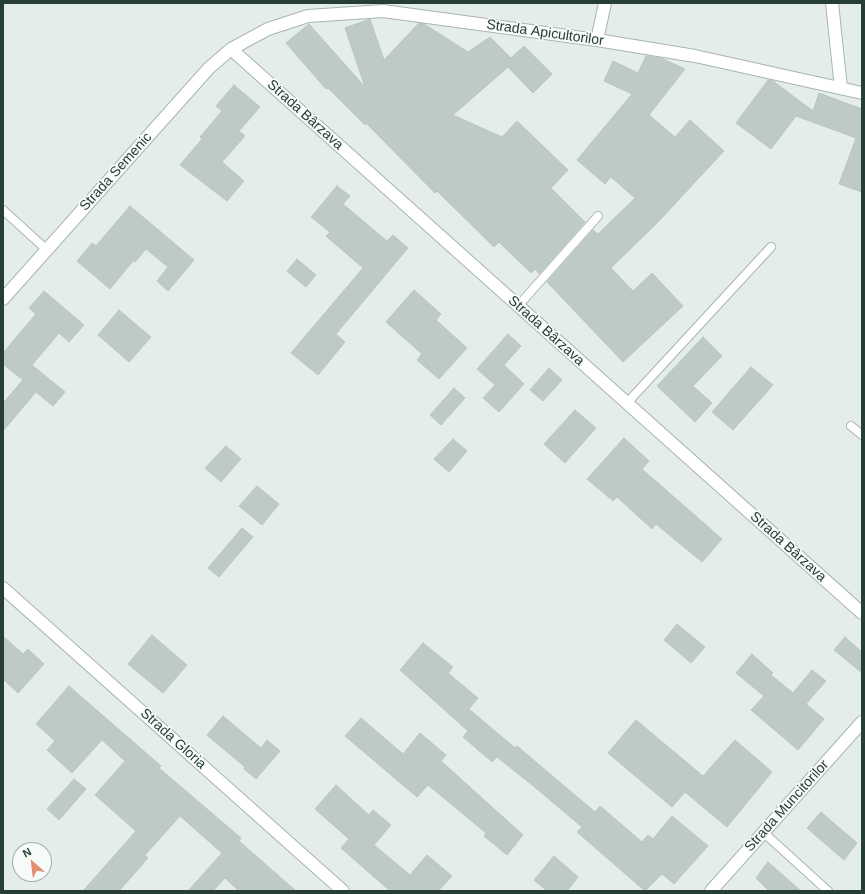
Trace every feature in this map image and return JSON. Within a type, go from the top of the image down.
[{"type":"street","points":[[597,40],[605,3]]},
{"type":"street","points":[[832,3],[841,88]]},
{"type":"street","name":"Strada Apicultorilor","points":[[231,49],[268,29],[308,16],[383,11],[597,40],[696,56],[862,93]]},
{"type":"street","name":"Strada Semenic","points":[[3,299],[208,68],[231,49]]},
{"type":"street","name":"Strada Bârzava","points":[[231,49],[862,613]]},
{"type":"street","name":"Strada Gloria","points":[[3,588],[342,891]]},
{"type":"street","name":"Strada Muncitorilor","points":[[711,891],[862,722]]},
{"type":"lane","points":[[3,210],[47,250]]},
{"type":"lane","points":[[518,306],[598,216]]},
{"type":"lane","points":[[627,403],[771,247]]},
{"type":"lane","points":[[851,426],[862,435]]},
{"type":"lane","points":[[763,832],[828,891]]},
{"type":"building","points":[[370,19],[384,60],[419,23],[424,24],[468,52],[490,37],[511,58],[524,46],[552,74],[533,93],[508,67],[453,115],[502,137],[517,121],[568,170],[551,188],[585,222],[539,274],[535,269],[531,273],[499,242],[494,247],[437,191],[435,193],[366,123],[365,125],[328,88],[326,89],[286,43],[309,24],[365,87],[345,28]]},
{"type":"building","points":[[646,56],[661,58],[685,69],[649,115],[675,137],[690,120],[724,151],[659,221],[611,268],[633,291],[652,273],[683,306],[623,362],[547,282],[593,230],[598,234],[635,198],[611,177],[605,184],[577,160],[632,94],[604,81],[613,61],[638,73]]},
{"type":"building","points":[[768,80],[773,81],[813,111],[819,93],[862,109],[862,192],[839,184],[856,138],[796,116],[771,149],[736,123]]},
{"type":"building","points":[[234,85],[260,107],[239,131],[245,136],[222,162],[244,181],[227,201],[180,165],[202,139],[200,137],[222,111],[216,106]]},
{"type":"building","points":[[337,186],[350,196],[343,204],[387,241],[393,235],[408,248],[336,334],[345,342],[318,375],[291,353],[363,268],[326,236],[330,232],[311,217]]},
{"type":"building","points":[[130,206],[194,260],[168,291],[157,281],[168,267],[146,249],[135,262],[133,261],[110,289],[77,261],[92,243],[96,246]]},
{"type":"building","points":[[297,259],[316,275],[306,287],[287,271]]},
{"type":"building","points":[[414,290],[441,314],[436,320],[467,348],[439,379],[417,360],[422,354],[386,322]]},
{"type":"building","points":[[44,291],[84,325],[69,342],[59,333],[32,365],[65,392],[53,406],[36,392],[3,431],[3,403],[23,380],[3,364],[3,353],[36,314],[29,308]]},
{"type":"building","points":[[119,310],[151,337],[129,362],[98,335]]},
{"type":"building","points":[[508,334],[521,346],[504,365],[524,384],[499,412],[483,398],[495,385],[477,369]]},
{"type":"building","points":[[703,337],[722,356],[693,386],[712,403],[695,422],[657,386]]},
{"type":"building","points":[[751,367],[773,385],[733,430],[712,412]]},
{"type":"building","points":[[549,368],[562,380],[543,401],[530,390]]},
{"type":"building","points":[[454,388],[465,398],[441,425],[430,415]]},
{"type":"building","points":[[575,410],[596,428],[565,463],[544,444]]},
{"type":"building","points":[[624,438],[649,461],[642,469],[722,539],[702,562],[656,524],[652,529],[617,497],[613,501],[587,479]]},
{"type":"building","points":[[453,439],[467,451],[449,472],[434,459]]},
{"type":"building","points":[[226,446],[241,459],[221,482],[205,468]]},
{"type":"building","points":[[257,486],[279,504],[262,525],[239,506]]},
{"type":"building","points":[[242,528],[253,537],[219,577],[208,568]]},
{"type":"building","points":[[677,624],[705,647],[691,663],[664,640]]},
{"type":"building","points":[[152,635],[187,665],[163,693],[128,664]]},
{"type":"building","points":[[3,636],[23,654],[28,649],[44,664],[18,693],[3,679]]},
{"type":"building","points":[[845,637],[862,652],[862,673],[834,650]]},
{"type":"building","points":[[423,643],[453,667],[448,673],[478,698],[469,709],[515,748],[517,746],[595,812],[600,806],[642,842],[648,835],[653,839],[672,816],[708,846],[674,884],[662,874],[645,891],[577,832],[582,827],[497,757],[492,762],[463,737],[468,731],[400,670]]},
{"type":"building","points":[[752,654],[773,673],[771,675],[793,693],[812,670],[826,681],[806,704],[824,719],[798,750],[751,710],[764,696],[736,673]]},
{"type":"building","points":[[69,686],[161,766],[159,768],[241,838],[239,841],[296,891],[239,891],[225,878],[213,891],[188,891],[222,853],[180,816],[145,855],[148,858],[119,891],[83,891],[136,831],[95,795],[125,761],[102,740],[72,773],[47,750],[55,741],[36,724]]},
{"type":"building","points":[[223,716],[261,748],[267,740],[280,751],[256,779],[244,769],[245,767],[207,735]]},
{"type":"building","points":[[361,718],[403,754],[420,733],[446,755],[441,761],[523,835],[507,855],[484,836],[486,833],[428,785],[417,797],[345,736]]},
{"type":"building","points":[[636,720],[703,776],[735,740],[772,772],[727,827],[685,792],[672,807],[608,753]]},
{"type":"building","points":[[74,779],[86,789],[59,820],[47,809]]},
{"type":"building","points":[[336,785],[369,815],[373,810],[391,825],[374,845],[410,875],[427,855],[452,876],[438,891],[390,891],[341,848],[349,839],[315,809]]},
{"type":"building","points":[[821,812],[857,843],[844,860],[807,828]]},
{"type":"building","points":[[554,856],[578,877],[567,891],[547,891],[534,880]]},
{"type":"building","points":[[768,862],[801,891],[769,891],[756,878]]}]
